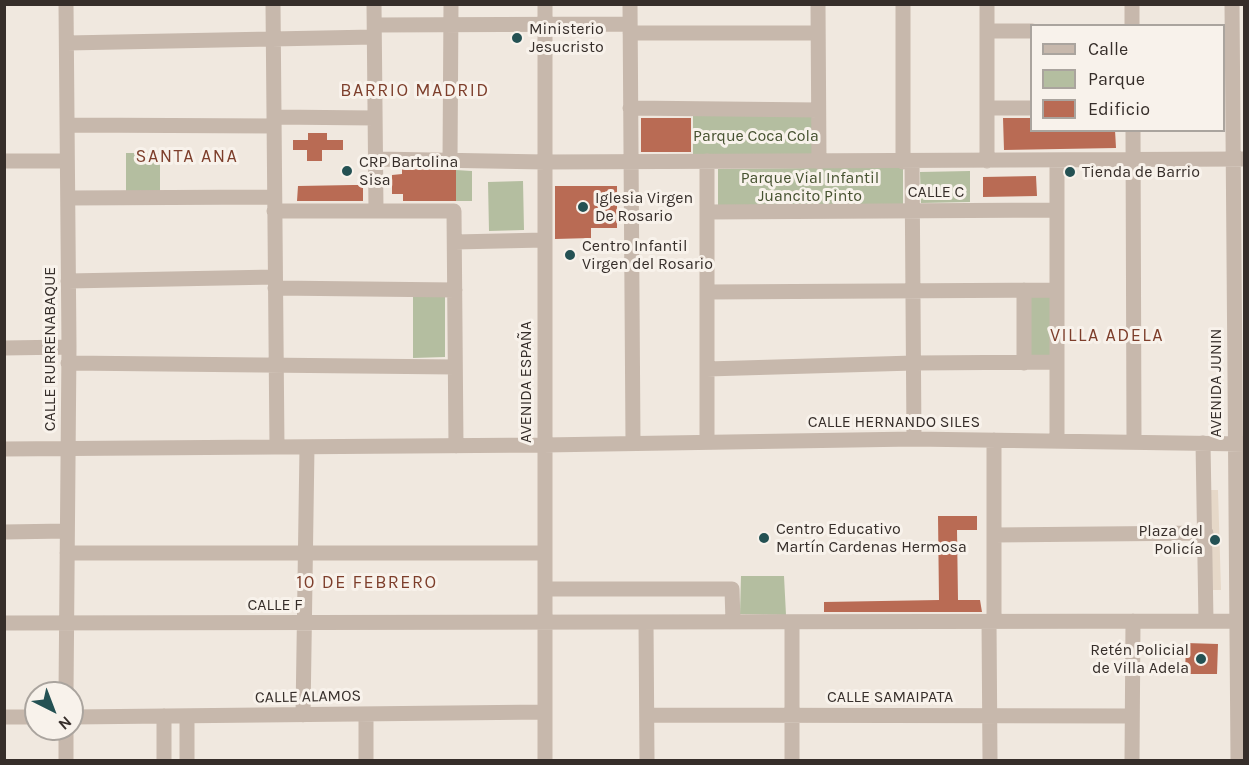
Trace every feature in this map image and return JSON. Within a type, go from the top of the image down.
[{"type":"street","name":"CALLE RURRENABAQUE","points":[[66,4],[68,198],[66,681]]},
{"type":"street","points":[[273,4],[276,447]]},
{"type":"street","points":[[374,4],[376,211]]},
{"type":"street","points":[[450,160],[451,4]]},
{"type":"street","name":"AVENIDA ESPAÑA","points":[[545,4],[545,760]]},
{"type":"street","points":[[630,4],[633,442]]},
{"type":"street","points":[[818,4],[819,162]]},
{"type":"street","points":[[903,4],[908,161],[912,210],[914,439]]},
{"type":"street","points":[[987,4],[987,161]]},
{"type":"street","points":[[1132,4],[1132,24]]},
{"type":"street","name":"AVENIDA JUNIN","points":[[1232,4],[1239,159],[1241,621],[1238,760]]},
{"type":"street","points":[[67,43],[273,38],[450,25],[545,24],[818,33]]},
{"type":"street","points":[[987,31],[1030,31]]},
{"type":"street","points":[[630,108],[818,110]]},
{"type":"street","points":[[987,108],[1030,108]]},
{"type":"street","points":[[67,125],[375,118]]},
{"type":"street","points":[[1133,132],[1134,442]]},
{"type":"street","points":[[376,159],[545,162],[819,162],[1239,159]]},
{"type":"street","points":[[4,161],[67,161]]},
{"type":"street","points":[[707,161],[707,441]]},
{"type":"street","points":[[1057,161],[1057,441]]},
{"type":"street","points":[[68,198],[274,204],[376,211],[454,211],[456,446]]},
{"type":"street","name":"CALLE C","points":[[707,212],[1057,210]]},
{"type":"street","points":[[455,242],[544,240]]},
{"type":"street","points":[[68,281],[275,282],[455,290]]},
{"type":"street","points":[[1024,290],[1024,363]]},
{"type":"street","points":[[707,292],[1057,290]]},
{"type":"street","points":[[4,348],[68,355],[276,364],[455,367]]},
{"type":"street","points":[[707,369],[914,363],[1057,362]]},
{"type":"street","name":"CALLE HERNANDO SILES","points":[[4,449],[456,446],[914,439],[1239,444]]},
{"type":"street","points":[[990,760],[994,440]]},
{"type":"street","name":"AVENIDA JUNIN","points":[[1203,444],[1206,621]]},
{"type":"street","points":[[303,715],[307,447]]},
{"type":"street","points":[[4,532],[67,531]]},
{"type":"street","points":[[994,535],[1206,533]]},
{"type":"street","points":[[67,553],[544,553]]},
{"type":"street","points":[[544,590],[732,589],[733,622]]},
{"type":"street","points":[[1132,760],[1133,621]]},
{"type":"street","name":"CALLE F","points":[[4,623],[1241,621]]},
{"type":"street","points":[[646,622],[647,760]]},
{"type":"street","points":[[792,622],[792,760]]},
{"type":"street","name":"CALLE ALAMOS","points":[[84,717],[545,712]]},
{"type":"street","points":[[366,714],[366,760]]},
{"type":"street","name":"CALLE SAMAIPATA","points":[[647,715],[1132,716]]},
{"type":"street","points":[[164,716],[164,760]]},
{"type":"street","points":[[187,716],[187,760]]},
{"type":"street","points":[[4,717],[24,717]]},
{"type":"street","points":[[66,741],[66,760]]},
{"type":"green space","name":"Parque Coca Cola","points":[[693,116],[812,116],[819,155],[693,156]]},
{"type":"green space","points":[[126,153],[160,153],[160,201],[126,201]]},
{"type":"green space","name":"Parque Vial Infantil Juancito Pinto","points":[[903,167],[903,205],[718,206],[718,169]]},
{"type":"green space","points":[[456,170],[472,171],[472,201],[456,201]]},
{"type":"green space","points":[[970,171],[970,202],[921,203],[920,172]]},
{"type":"green space","points":[[523,181],[524,230],[489,231],[488,182]]},
{"type":"green space","points":[[1028,294],[1050,295],[1050,357],[1029,357]]},
{"type":"green space","points":[[445,295],[445,357],[413,358],[413,296]]},
{"type":"green space","points":[[741,576],[784,576],[786,615],[740,614]]},
{"type":"shaded area","name":"Plaza del Policía","points":[[1209,490],[1218,490],[1221,590],[1212,590]]},
{"type":"building","points":[[641,118],[691,118],[691,152],[641,152]]},
{"type":"building","points":[[1003,118],[1030,118],[1030,132],[1115,132],[1116,148],[1004,150]]},
{"type":"building","points":[[308,133],[327,133],[327,140],[343,140],[343,150],[322,150],[322,161],[307,161],[307,150],[293,150],[293,140],[308,140]]},
{"type":"building","points":[[402,169],[456,170],[456,201],[403,201],[403,194],[392,194],[392,175],[402,174]]},
{"type":"building","points":[[1036,176],[1037,196],[983,197],[983,177]]},
{"type":"building","points":[[363,185],[363,201],[297,201],[298,186]]},
{"type":"building","name":"Iglesia Virgen De Rosario","points":[[555,186],[617,186],[617,228],[591,228],[591,238],[555,239]]},
{"type":"building","points":[[938,516],[977,516],[977,530],[957,530],[958,600],[980,600],[982,612],[824,612],[824,602],[939,600]]},
{"type":"building","name":"Retén Policial de Villa Adela","points":[[1186,643],[1218,644],[1217,674],[1185,674]]},
{"type":"place","name":"Ministerio Jesucristo","points":[[517,38]]},
{"type":"place","name":"CRP Bartolina Sisa","points":[[347,171]]},
{"type":"place","name":"Tienda de Barrio","points":[[1070,172]]},
{"type":"place","name":"Iglesia Virgen De Rosario","points":[[583,207]]},
{"type":"place","name":"Centro Infantil Virgen del Rosario","points":[[570,255]]},
{"type":"place","name":"Centro Educativo Martín Cardenas Hermosa","points":[[764,538]]},
{"type":"place","name":"Plaza del Policía","points":[[1215,540]]},
{"type":"place","name":"Retén Policial de Villa Adela","points":[[1201,659]]},
{"type":"district","name":"BARRIO MADRID","points":[[415,91]]},
{"type":"district","name":"SANTA ANA","points":[[187,157]]},
{"type":"district","name":"VILLA ADELA","points":[[1107,336]]},
{"type":"district","name":"10 DE FEBRERO","points":[[367,583]]}]
